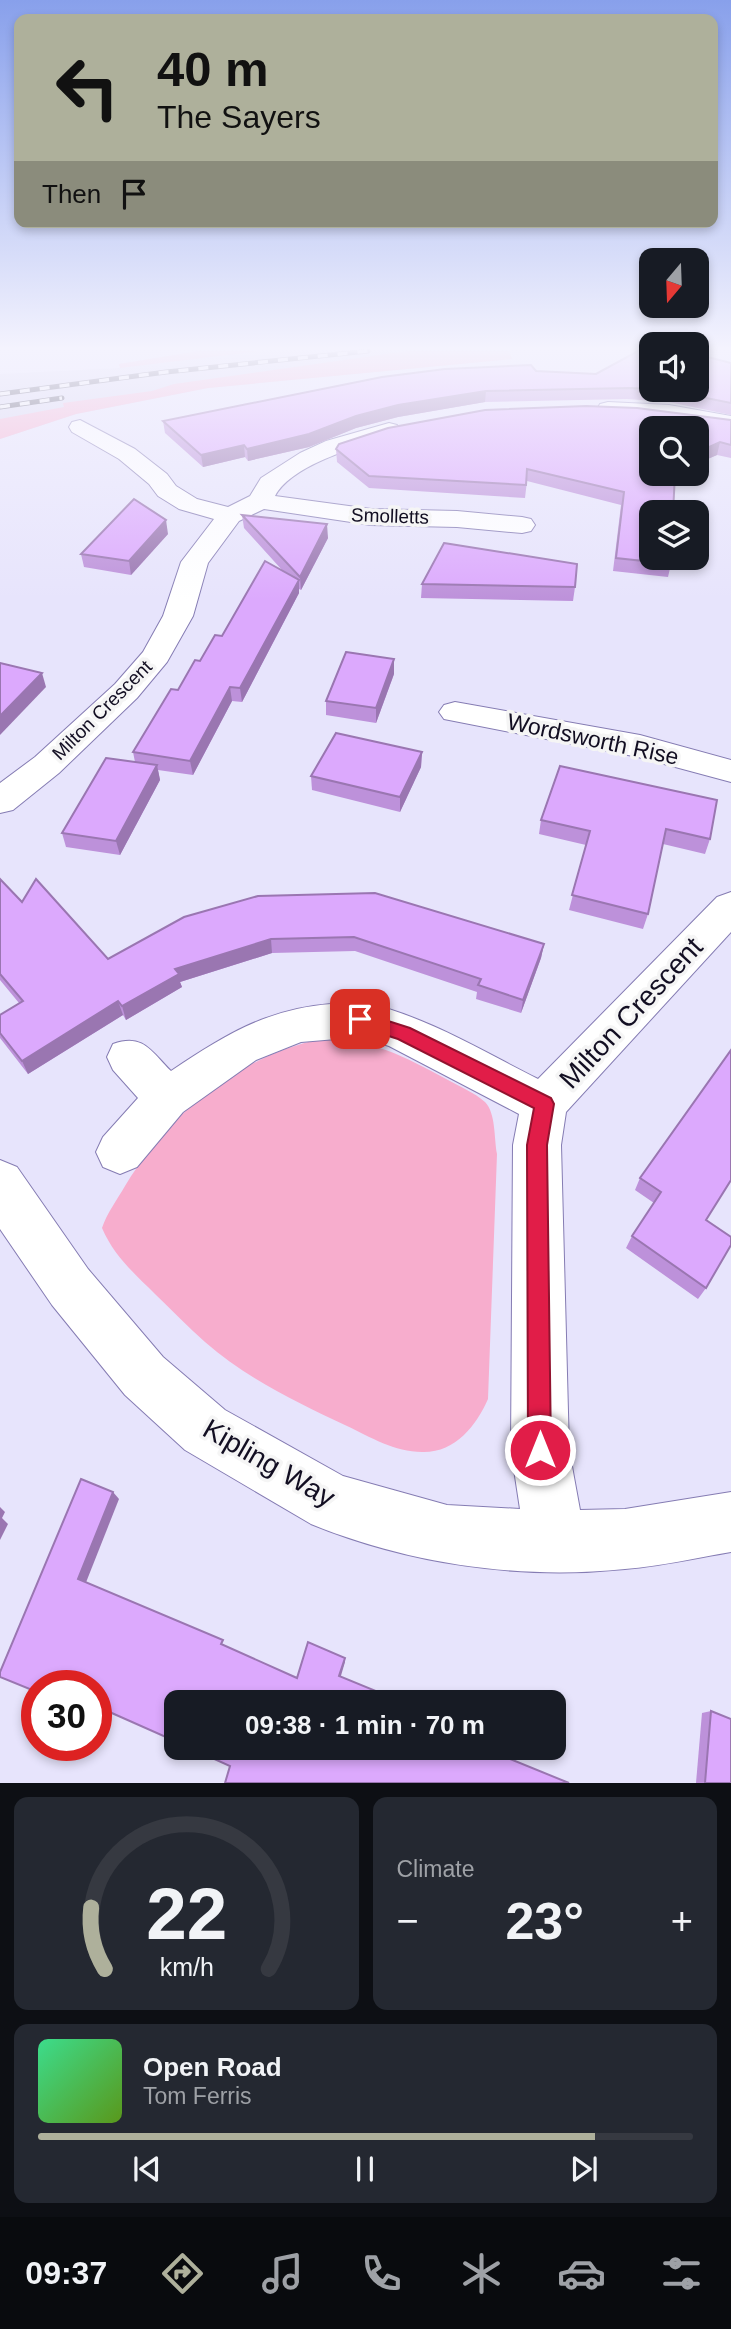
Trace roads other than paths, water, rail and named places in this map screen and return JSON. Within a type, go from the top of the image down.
[{"type":"street","points":[[83,434],[127,454],[153,474],[167,491],[188,503],[230,516]]},
{"type":"street","name":"Milton Crescent","points":[[0,801],[47,765],[126,691],[156,656],[178,616],[195,562],[230,516],[260,501],[270,483],[308,458],[372,434]]},
{"type":"street","name":"Smolletts","points":[[260,501],[342,514],[457,519],[522,526]]},
{"type":"street","name":"Wordsworth Rise","points":[[451,712],[640,746],[731,771]]},
{"type":"street","name":"Milton Crescent","points":[[555,1541],[540,1450],[537,1145],[544,1104],[731,907]]},
{"type":"street","points":[[120,1152],[167,1098],[240,1047],[299,1024],[360,1019],[403,1033],[544,1104]]},
{"type":"street","points":[[129,1057],[167,1098]]},
{"type":"street","name":"Kipling Way","points":[[6,1207],[144,1376],[205,1430],[332,1503],[447,1535],[555,1541],[625,1539],[731,1522]]}]
